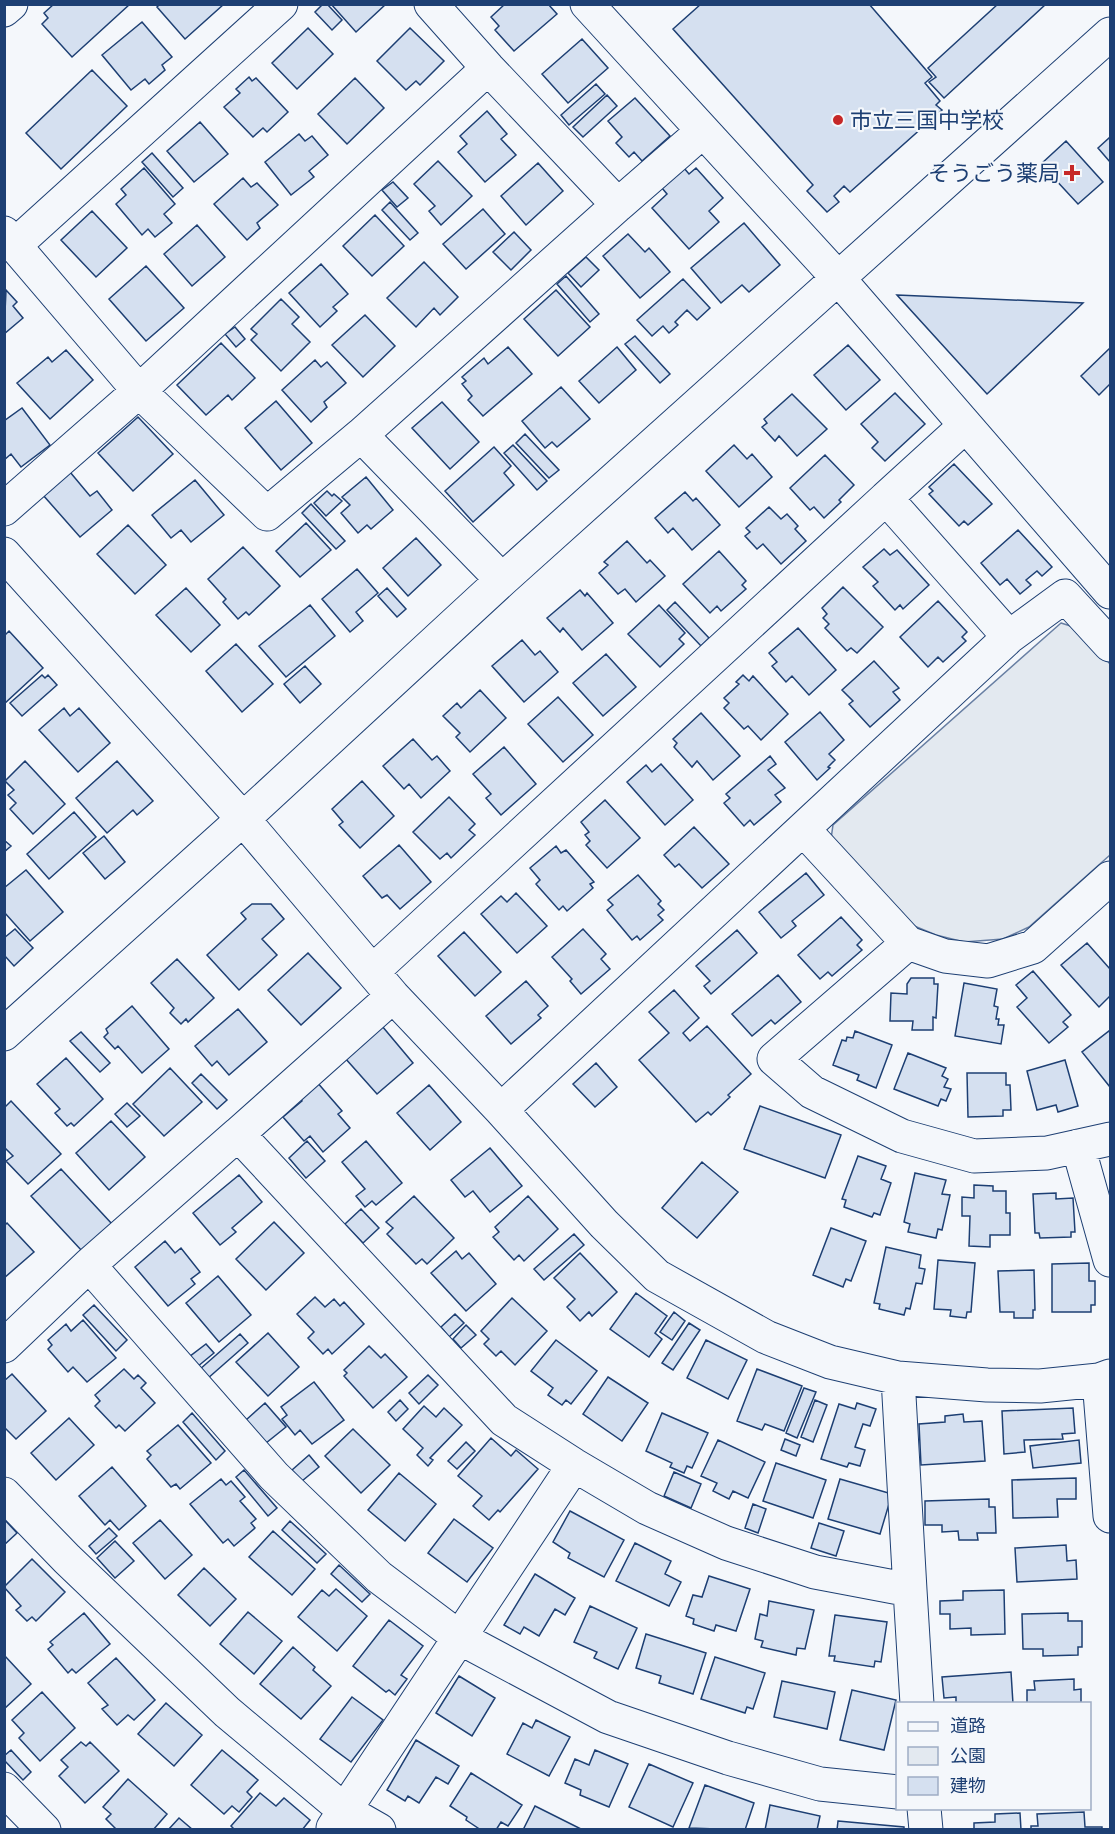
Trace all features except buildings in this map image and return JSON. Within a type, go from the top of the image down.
[{"type":"street","points":[[4,10],[10,4]]},
{"type":"street","points":[[281,4],[10,239],[139,390],[267,514],[361,435],[703,130]]},
{"type":"street","points":[[431,4],[488,68],[618,205]]},
{"type":"street","points":[[587,4],[838,278],[1110,592]]},
{"type":"street","points":[[4,1034],[243,819],[502,580],[1110,34]]},
{"type":"street","points":[[4,509],[139,390],[488,68]]},
{"type":"street","points":[[8,1335],[238,1134],[383,983],[886,498],[965,426]]},
{"type":"street","points":[[361,435],[502,580]]},
{"type":"street","points":[[886,498],[1009,637]]},
{"type":"street","points":[[4,554],[243,819],[383,983],[604,1224],[657,1276],[766,1337],[830,1362],[898,1378],[1040,1386],[1105,1378],[1110,1516]]},
{"type":"street","points":[[501,1110],[1009,637],[1065,596],[1110,645]]},
{"type":"street","points":[[803,829],[908,943],[945,956],[988,961],[1033,947],[1110,878]]},
{"type":"street","points":[[908,943],[774,1059],[812,1092],[902,1136],[974,1156],[1047,1153],[1110,1139]]},
{"type":"street","points":[[238,1134],[504,1419],[574,1465],[647,1508],[726,1543],[814,1572],[910,1590]]},
{"type":"street","points":[[1078,1146],[1110,1260]]},
{"type":"street","points":[[90,1265],[274,1476],[379,1577],[460,1638],[609,1717],[728,1758],[820,1784],[896,1792]]},
{"type":"street","points":[[898,1378],[917,1702]]},
{"type":"street","points":[[338,1820],[574,1465]]},
{"type":"street","points":[[4,1494],[67,1559],[338,1820],[379,1830]]},
{"type":"street","points":[[4,1789],[30,1825]]},
{"type":"street","points":[[924,1810],[926,1830]]},
{"type":"green space","points":[[1061,623],[1080,629],[1110,664],[1110,855],[1029,927],[1003,939],[964,942],[936,935],[907,923],[831,839],[833,825]]},
{"type":"place","name":"市立三国中学校","points":[[838,120]]},
{"type":"place","name":"そうごう薬局","points":[[1072,173]]}]
